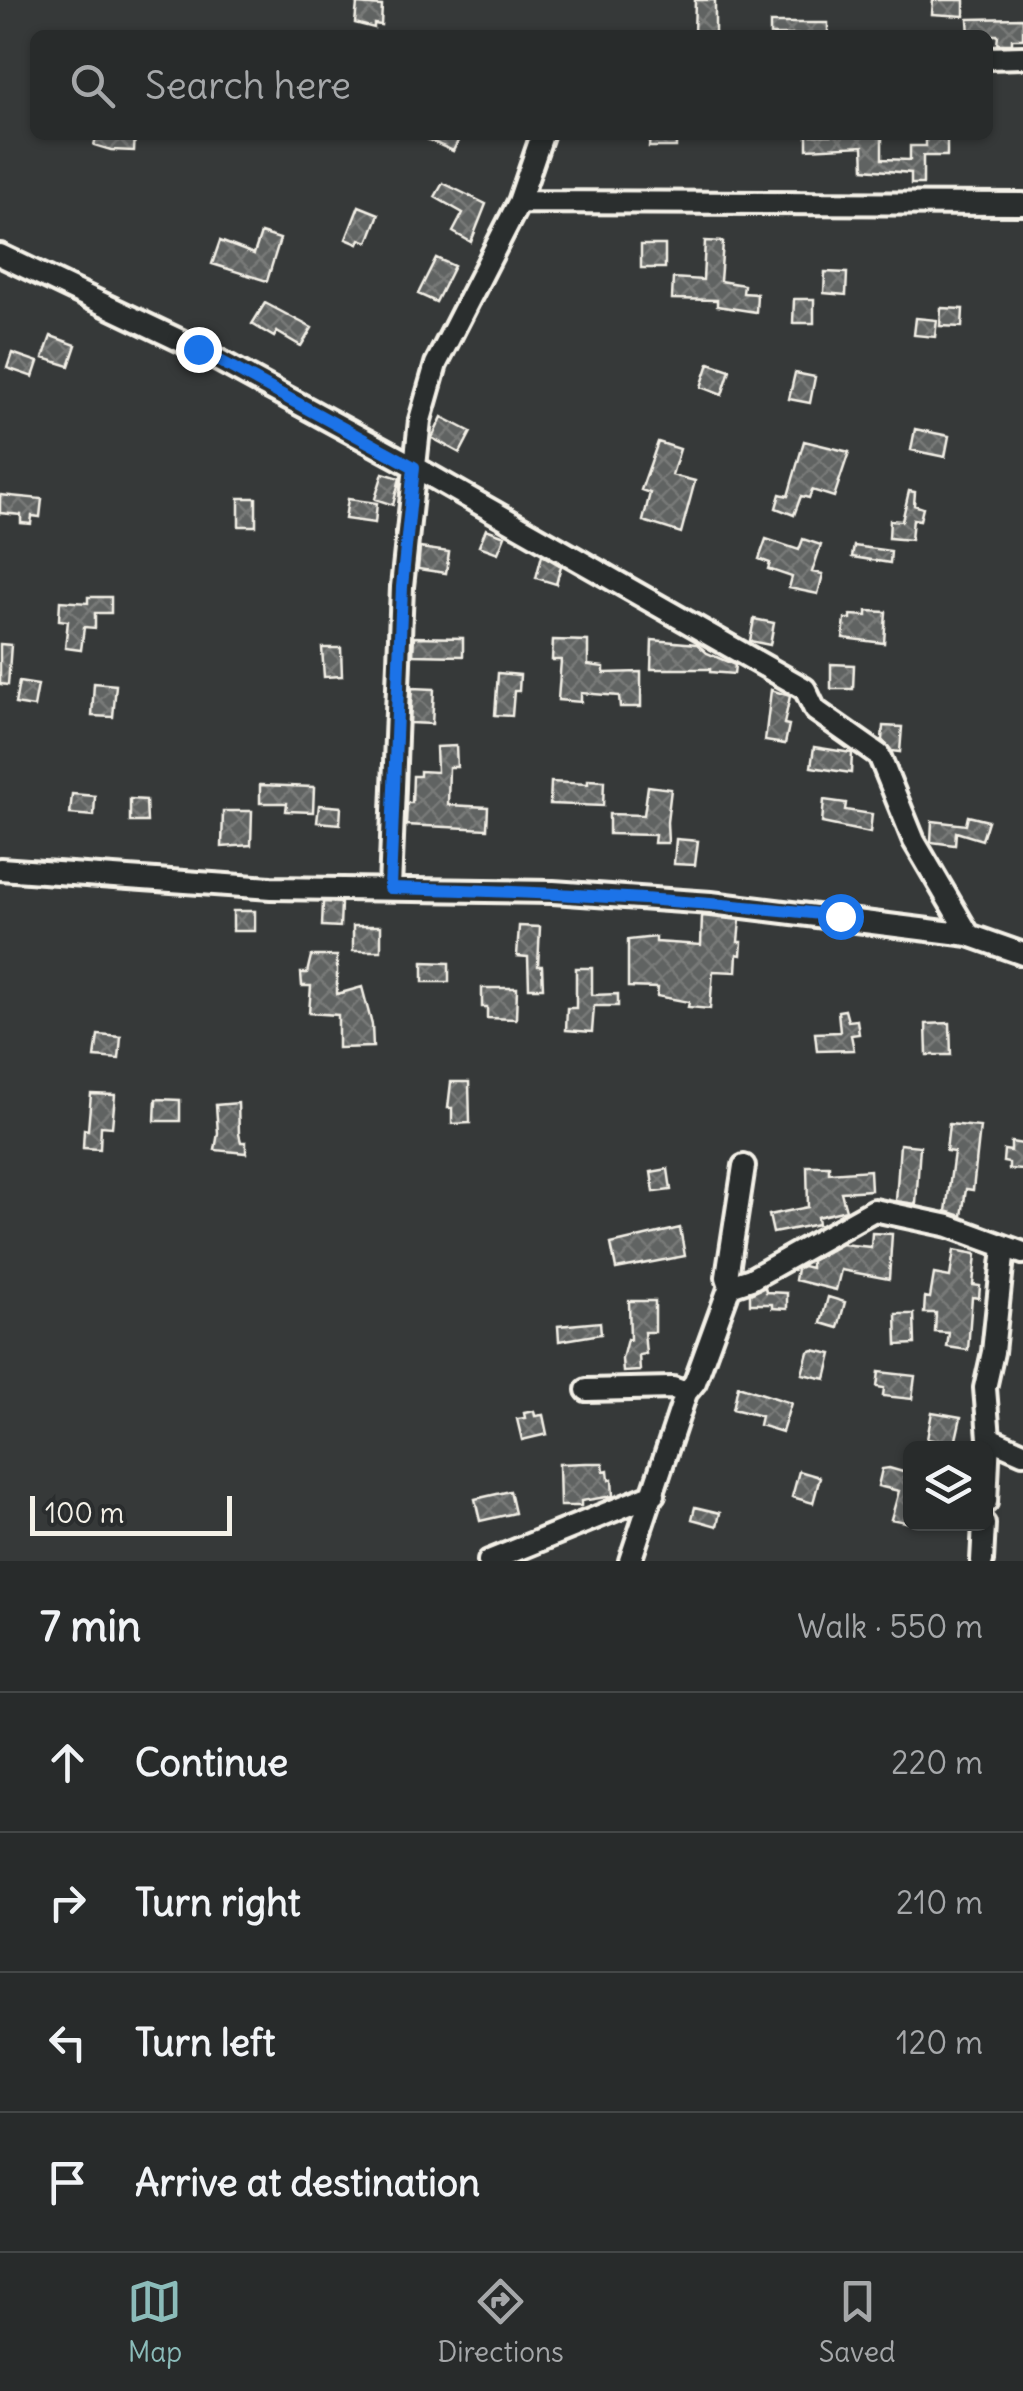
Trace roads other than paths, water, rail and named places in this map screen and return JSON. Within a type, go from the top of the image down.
[{"type":"street","points":[[993,58],[1023,57]]},
{"type":"street","points":[[390,888],[402,587],[420,420],[436,364],[518,202],[540,140]]},
{"type":"street","points":[[518,202],[1023,204]]},
{"type":"street","points":[[0,254],[198,349],[804,689],[815,710],[880,755],[914,841],[969,935]]},
{"type":"street","points":[[0,869],[271,888],[553,892],[711,902],[969,935],[1023,954]]},
{"type":"street","points":[[630,1561],[686,1393],[695,1382],[730,1286],[727,1277],[744,1166]]},
{"type":"street","points":[[730,1286],[752,1278],[874,1210],[949,1226],[1014,1250],[985,1388],[989,1441]]},
{"type":"street","points":[[586,1390],[673,1388],[686,1393]]},
{"type":"street","points":[[989,1438],[1023,1453]]},
{"type":"street","points":[[489,1561],[654,1494]]},
{"type":"street","points":[[982,1561],[984,1531]]}]
